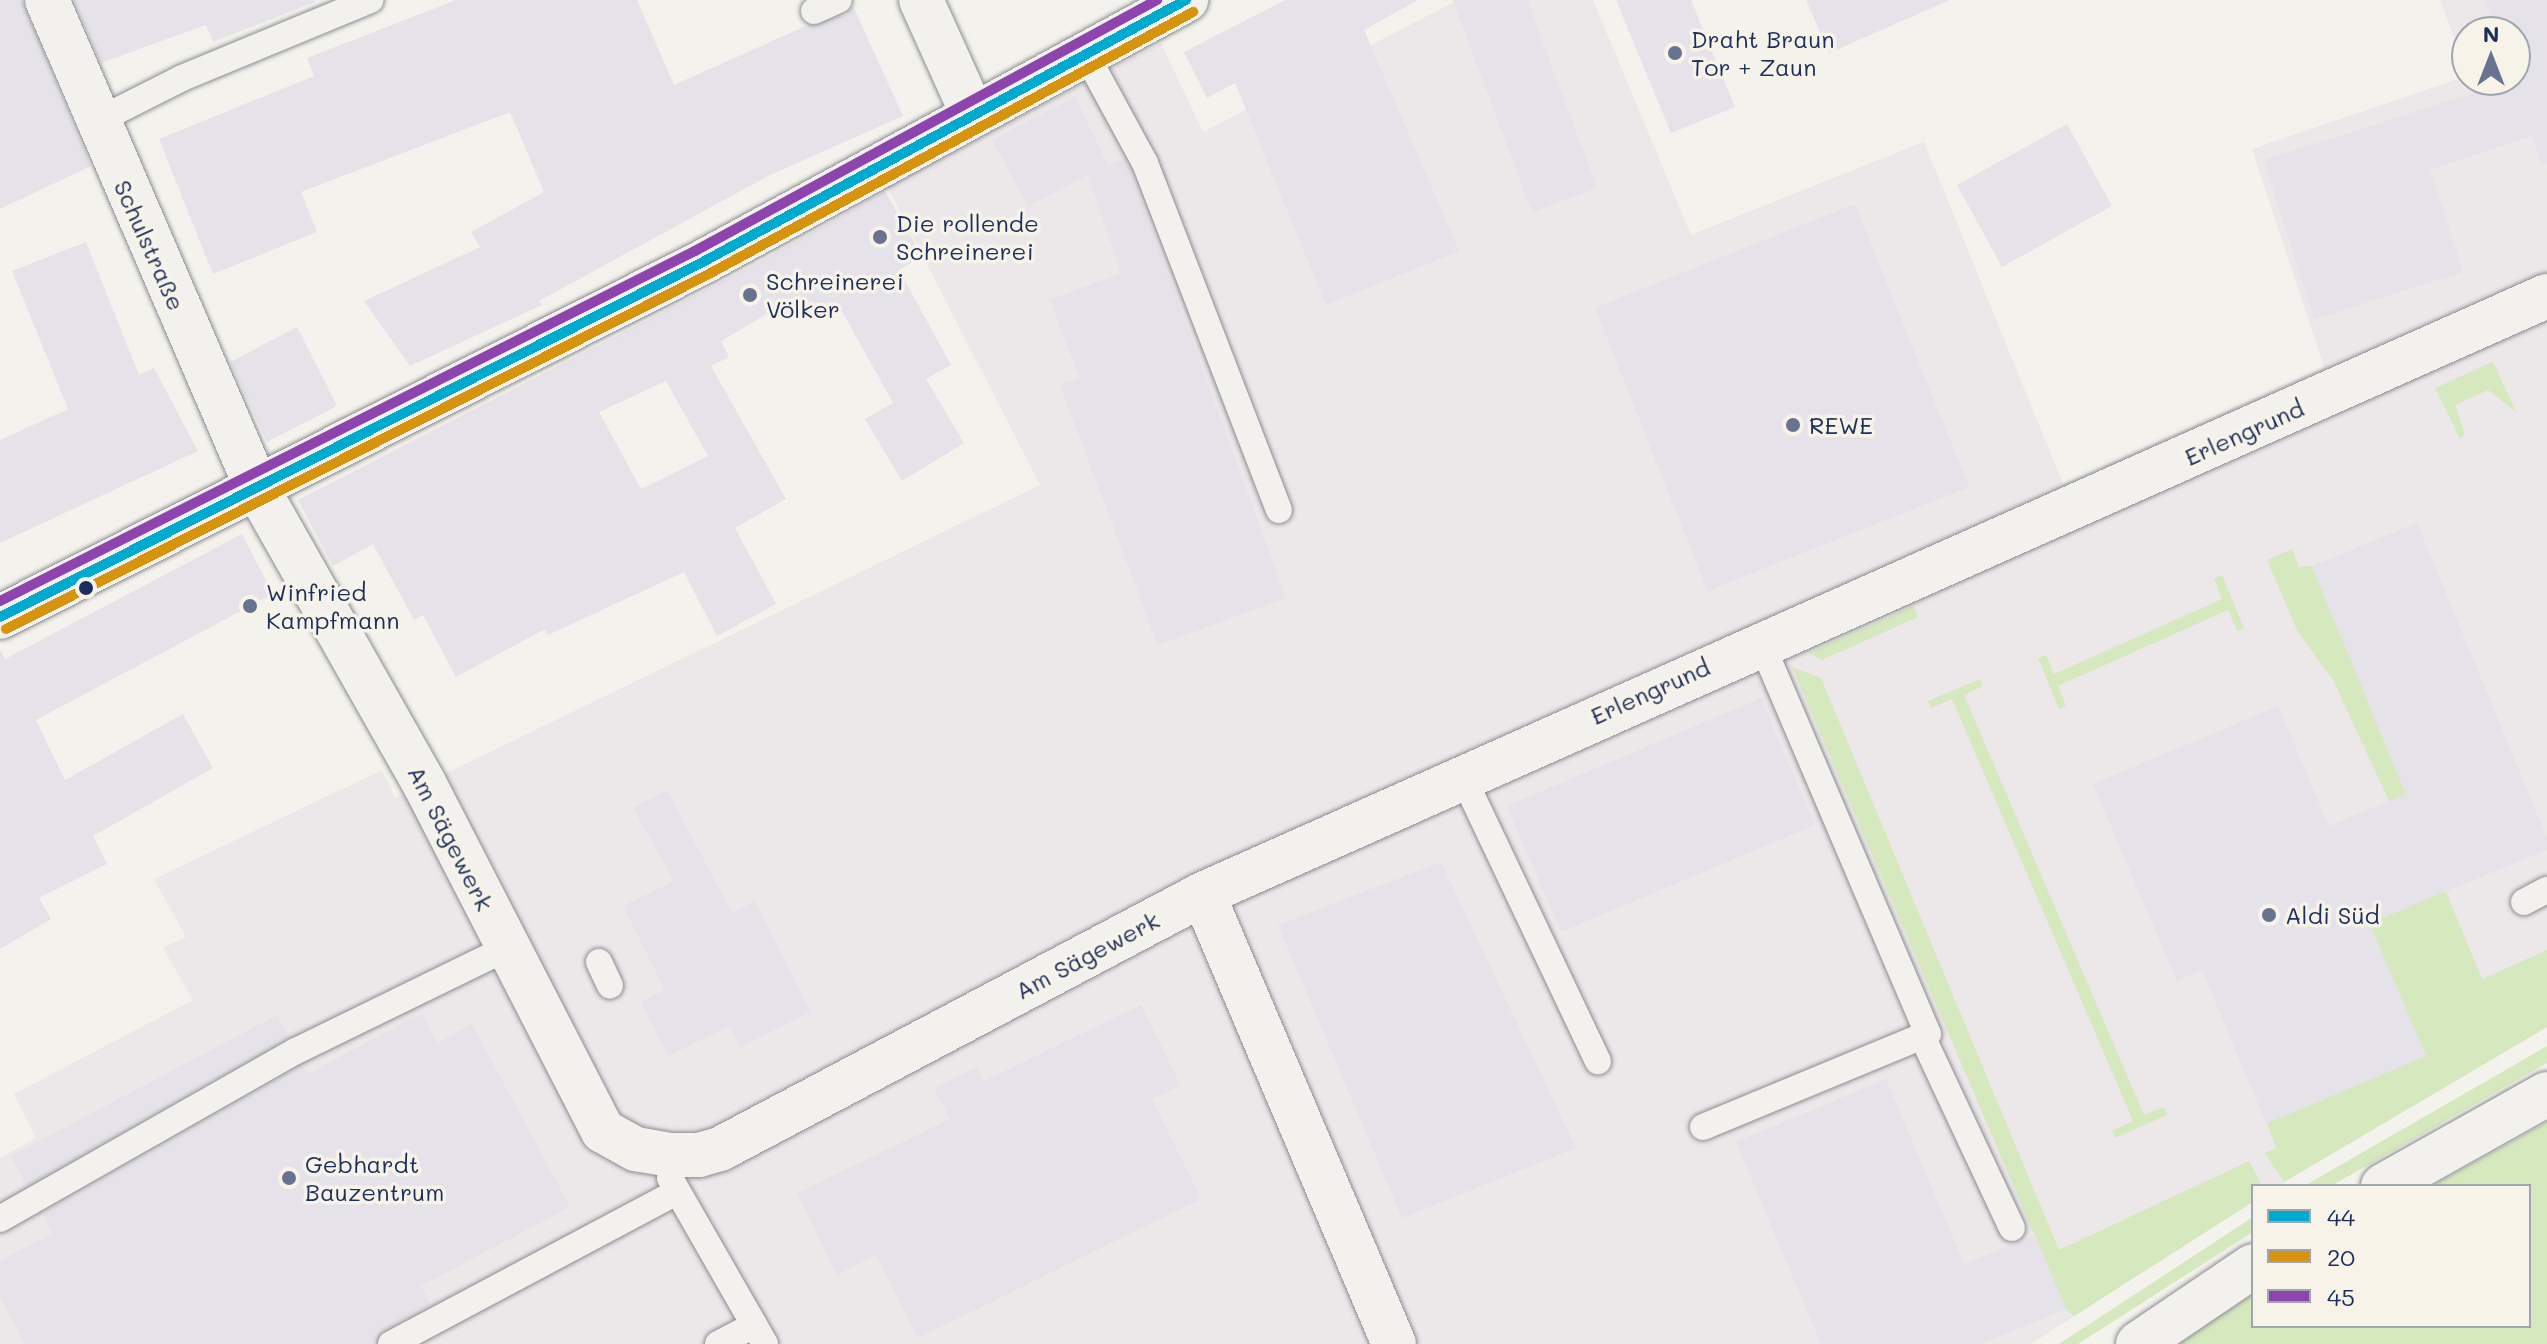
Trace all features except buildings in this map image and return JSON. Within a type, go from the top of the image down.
[{"type":"street","name":"Schulstraße","points":[[47,0],[257,488]]},
{"type":"street","points":[[921,0],[972,113]]},
{"type":"street","points":[[0,617],[701,263],[972,113],[1186,0]]},
{"type":"street","name":"Erlengrund","points":[[1203,894],[1462,775],[2547,296]]},
{"type":"street","name":"Am Sägewerk","points":[[257,488],[424,783],[603,1131],[673,1173],[1203,894]]},
{"type":"street","points":[[1203,894],[1394,1344]]},
{"type":"street","points":[[2387,1184],[2547,1094]]},
{"type":"street","points":[[2138,1344],[2251,1267]]},
{"type":"lane","points":[[97,121],[182,78],[370,0]]},
{"type":"lane","points":[[814,11],[839,0]]},
{"type":"lane","points":[[1085,53],[1145,163],[1279,510]]},
{"type":"lane","points":[[1703,1127],[1928,1034],[1761,642]]},
{"type":"lane","points":[[1462,775],[1598,1061]]},
{"type":"lane","points":[[0,1219],[296,1051],[507,948]]},
{"type":"lane","points":[[1922,1036],[2012,1228]]},
{"type":"lane","points":[[391,1344],[673,1173],[760,1334],[718,1344]]},
{"type":"shaded area","points":[[1458,0],[1593,0],[1691,235],[1924,142],[2063,484],[2324,367],[2252,149],[2451,81],[2451,96],[2531,96],[2531,16],[2451,16],[2451,29],[2440,0],[2547,0],[2547,1027],[2281,1184],[2251,1184],[2251,1188],[2216,1225],[2031,1344],[0,1344],[0,1158],[36,1138],[14,1094],[193,1000],[163,948],[186,937],[154,879],[382,770],[395,798],[1040,485],[887,186],[1161,43],[1203,132]]},
{"type":"green space","points":[[2493,362],[2517,413],[2488,390],[2455,405],[2465,434],[2460,439],[2435,388]]},
{"type":"green space","points":[[2292,549],[2299,567],[2312,566],[2482,979],[2547,950],[2547,1027],[2284,1182],[2265,1153],[2276,1148],[2267,1123],[2426,1056],[2369,923],[2409,907],[2385,850],[2407,840],[2333,680],[2298,632],[2267,560]]},
{"type":"green space","points":[[2222,575],[2244,628],[2237,631],[2228,610],[2058,686],[2066,706],[2059,709],[2038,658],[2046,655],[2054,674],[2222,599],[2214,579]]},
{"type":"green space","points":[[1913,606],[1918,617],[1822,660],[1808,653]]},
{"type":"green space","points":[[1792,667],[1821,678],[2059,1250],[2249,1161],[2261,1184],[2251,1184],[2251,1203],[2074,1316],[2066,1309]]},
{"type":"green space","points":[[1980,679],[1983,686],[1964,695],[2144,1115],[2164,1107],[2167,1115],[2115,1138],[2112,1131],[2133,1121],[1952,699],[1931,708],[1928,701]]},
{"type":"green space","points":[[2547,1046],[2547,1063],[2335,1184],[2307,1184]]},
{"type":"green space","points":[[2547,1122],[2547,1344],[2178,1344],[2251,1295],[2251,1328],[2531,1328],[2531,1184],[2436,1184]]},
{"type":"green space","points":[[2251,1218],[2251,1233],[2078,1344],[2059,1344]]},
{"type":"transit line","name":"45","points":[[0,601],[695,251],[1157,0]]},
{"type":"transit line","name":"44","points":[[0,617],[701,263],[1186,0]]},
{"type":"transit line","name":"20","points":[[6,629],[707,275],[1193,12]]},
{"type":"place","name":"Draht Braun Tor + Zaun","points":[[1675,53]]},
{"type":"place","name":"Die rollende Schreinerei","points":[[880,237]]},
{"type":"place","name":"Schreinerei Völker","points":[[750,295]]},
{"type":"place","name":"REWE","points":[[1793,425]]},
{"type":"place","name":"Winfried Kampfmann","points":[[250,606]]},
{"type":"place","name":"Aldi Süd","points":[[2269,915]]},
{"type":"place","name":"Gebhardt Bauzentrum","points":[[289,1178]]}]
